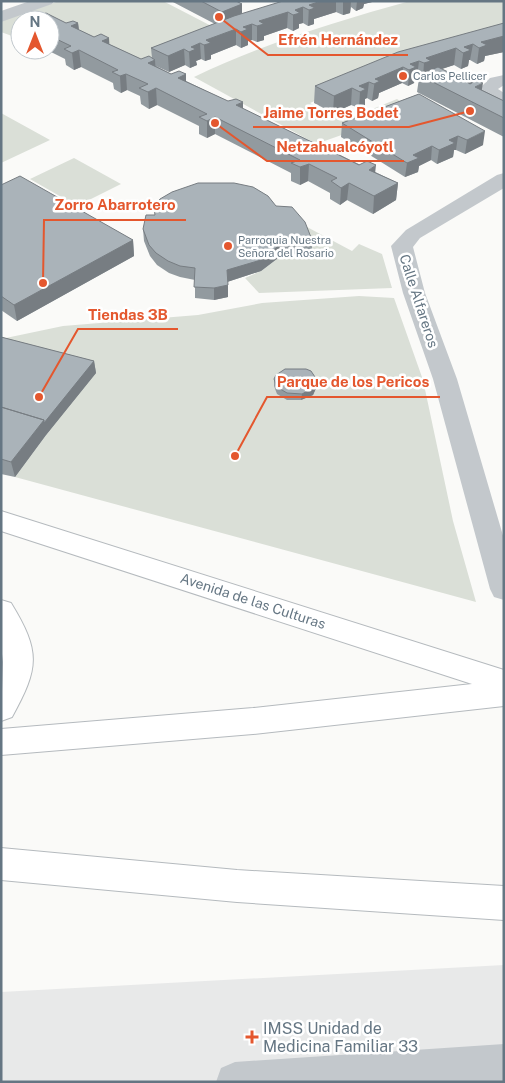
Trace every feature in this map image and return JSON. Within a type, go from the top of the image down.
[{"type":"main road","name":"Avenida de las Culturas","points":[[1,521],[504,682]]},
{"type":"main road","points":[[1,611],[12,629],[17,653],[16,679],[1,708]]},
{"type":"main road","points":[[1,742],[253,721],[504,693]]},
{"type":"main road","points":[[1,864],[237,886],[504,902]]},
{"type":"street","points":[[1,17],[46,1]]},
{"type":"street","points":[[504,80],[496,82],[489,88],[490,93],[504,101]]},
{"type":"street","name":"Calle Alfareros","points":[[504,179],[413,234],[402,246],[414,293],[494,511],[504,589]]},
{"type":"street","points":[[235,1082],[504,1063]]},
{"type":"shaded area","points":[[59,1],[163,1],[221,31],[150,63],[60,21],[60,10],[33,10]]},
{"type":"shaded area","points":[[410,1],[504,1],[504,36],[434,51],[310,103],[343,121],[397,99],[409,107],[370,125],[316,144],[194,77],[247,54],[301,34]]},
{"type":"shaded area","points":[[10,18],[10,35],[1,32],[1,21]]},
{"type":"shaded area","points":[[1,113],[50,140],[1,163]]},
{"type":"shaded area","points":[[74,158],[121,184],[77,206],[30,179]]},
{"type":"shaded area","points":[[292,219],[352,251],[359,244],[382,254],[392,288],[259,293],[245,278],[261,271],[282,255],[312,252]]},
{"type":"shaded area","points":[[359,296],[394,298],[423,380],[453,521],[476,602],[15,477],[46,435],[1,339],[63,326],[198,315],[262,303]]},
{"type":"shaded area","name":"IMSS Unidad de Medicina Familiar 33","points":[[504,965],[504,1082],[1,1082],[1,992]]},
{"type":"building","points":[[201,1],[236,1],[242,4],[222,12]]},
{"type":"building","points":[[283,1],[321,1],[309,5],[315,8],[309,10],[303,7],[295,10],[300,13],[293,15],[288,12],[259,21],[264,24],[257,26],[252,24],[243,27],[248,29],[241,32],[236,29],[206,40],[211,43],[204,45],[200,43],[191,47],[196,49],[189,52],[184,49],[168,56],[151,48],[234,16]]},
{"type":"building","points":[[60,20],[66,23],[73,21],[78,23],[71,26],[94,37],[101,34],[109,38],[102,41],[141,59],[149,56],[155,60],[148,63],[171,74],[179,71],[186,74],[178,78],[228,101],[236,99],[243,102],[236,105],[322,147],[330,143],[338,147],[331,151],[359,165],[367,161],[376,165],[369,170],[398,183],[374,196],[349,183],[341,188],[331,181],[337,178],[309,164],[300,167],[291,163],[300,160],[215,117],[207,121],[199,117],[207,114],[156,88],[148,92],[139,88],[148,84],[126,74],[120,76],[112,72],[118,70],[79,50],[72,53],[64,49],[71,46],[60,41]]},
{"type":"building","points":[[504,23],[504,36],[481,42],[487,45],[479,48],[473,44],[464,47],[471,50],[463,53],[456,48],[426,58],[431,61],[424,63],[419,61],[410,64],[416,67],[409,70],[403,67],[375,79],[380,81],[374,84],[369,82],[359,86],[366,89],[360,92],[352,88],[334,96],[315,86],[398,52]]},
{"type":"building","points":[[438,67],[458,77],[464,74],[474,79],[467,82],[470,84],[477,80],[483,83],[475,87],[504,101],[504,118],[419,75]]},
{"type":"building","points":[[419,94],[485,131],[467,140],[458,136],[449,140],[455,143],[439,150],[432,146],[413,155],[419,158],[407,163],[342,123]]},
{"type":"building","points":[[20,176],[133,240],[14,305],[1,296],[1,185]]},
{"type":"building","name":"Parroquia Nuestra Señora del Rosario","points":[[198,183],[234,183],[253,187],[268,196],[276,206],[292,207],[305,222],[312,240],[282,243],[261,260],[227,270],[228,285],[214,288],[194,287],[195,268],[180,266],[156,253],[149,245],[143,229],[146,215],[155,215],[154,208],[160,199],[172,192]]},
{"type":"building","points":[[1,337],[94,361],[44,423],[44,420],[1,407]]},
{"type":"building","points":[[285,369],[306,369],[311,371],[317,380],[313,388],[302,394],[287,393],[277,387],[274,379],[276,375]]},
{"type":"building","points":[[1,407],[44,420],[11,462],[1,459]]},
{"type":"place","name":"Efrén Hernández","points":[[219,17]]},
{"type":"place","name":"Carlos Pellicer","points":[[403,76]]},
{"type":"place","name":"Jaime Torres Bodet","points":[[470,111]]},
{"type":"place","name":"Netzahualcóyotl","points":[[215,123]]},
{"type":"place","name":"Parroquia Nuestra Señora del Rosario","points":[[228,246]]},
{"type":"place","name":"Zorro Abarrotero","points":[[43,283]]},
{"type":"place","name":"Tiendas 3B","points":[[39,397]]},
{"type":"place","name":"Parque de los Pericos","points":[[235,456]]},
{"type":"place","name":"IMSS Unidad de Medicina Familiar 33","points":[[252,1037]]}]
